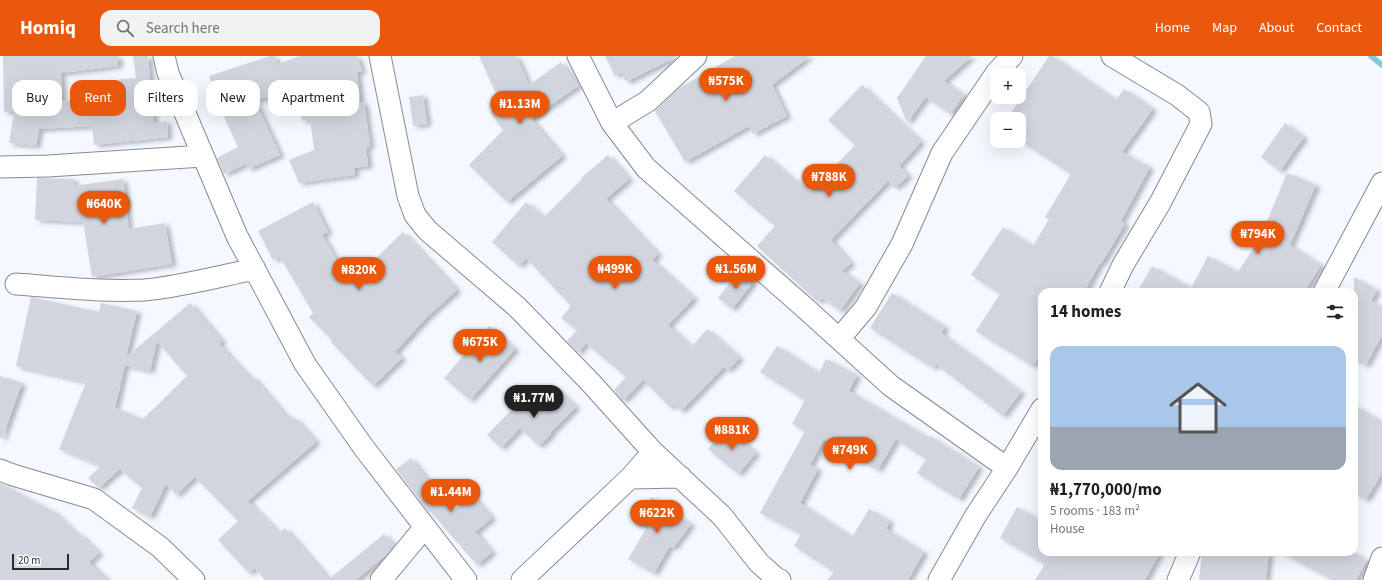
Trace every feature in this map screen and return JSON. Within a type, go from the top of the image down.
[{"type":"street","points":[[164,56],[168,72],[238,236],[305,364],[364,448],[466,580]]},
{"type":"street","points":[[380,56],[408,196],[415,215],[427,230],[517,307],[591,383],[653,452],[722,516],[759,563],[780,580]]},
{"type":"street","points":[[578,56],[612,123],[646,168],[891,386],[1007,468]]},
{"type":"street","points":[[612,123],[648,101],[696,56]]},
{"type":"street","points":[[839,339],[866,307],[902,244],[942,153],[997,72],[1012,56]]},
{"type":"street","points":[[1112,56],[1177,96],[1199,112],[1201,124],[1160,203],[1123,265],[1112,288]]},
{"type":"street","points":[[0,167],[48,166],[204,156]]},
{"type":"street","points":[[1326,288],[1382,182]]},
{"type":"street","points":[[16,284],[104,291],[145,290],[255,269]]},
{"type":"street","points":[[939,580],[976,515],[1007,468],[1038,416]]},
{"type":"street","points":[[522,580],[630,478],[653,452]]},
{"type":"street","points":[[0,470],[94,499],[160,547],[188,578]]},
{"type":"street","points":[[630,478],[681,477]]},
{"type":"street","points":[[381,580],[425,527]]},
{"type":"street","points":[[1178,580],[1188,556]]},
{"type":"street","points":[[1374,580],[1382,558]]},
{"type":"building","points":[[3,56],[118,56],[118,66],[61,73],[61,80],[12,80],[12,112],[4,112]]},
{"type":"building","points":[[133,56],[148,56],[150,80],[134,80],[134,116],[153,116],[154,123],[167,121],[168,137],[94,145],[92,126],[39,129],[36,146],[9,143],[13,116],[62,116],[62,101],[70,101],[70,116],[126,116],[126,80],[114,80],[136,78]]},
{"type":"building","points":[[270,56],[275,56],[277,64],[301,56],[357,56],[362,71],[357,72],[358,80],[268,80],[268,97],[260,99],[260,80],[210,80],[209,76]]},
{"type":"building","points":[[479,56],[516,56],[529,85],[561,62],[578,86],[531,119],[562,156],[507,202],[469,165],[503,130],[490,112],[501,105]]},
{"type":"building","points":[[605,56],[678,56],[626,82],[622,72],[615,76]]},
{"type":"building","points":[[735,56],[810,56],[772,85],[787,116],[753,134],[749,126],[685,162],[655,111],[679,88]]},
{"type":"building","points":[[926,56],[972,56],[944,81],[964,95],[950,114],[926,97],[907,123],[897,98]]},
{"type":"building","points":[[1049,56],[1052,56],[1116,100],[1124,89],[1153,109],[1122,152],[1150,167],[1121,221],[1125,224],[1086,288],[1038,288],[1038,358],[1033,366],[976,331],[1000,294],[971,275],[1003,227],[1033,246],[1049,219],[1045,217],[1071,174],[1026,145],[1026,112],[1012,112],[1017,104],[1026,104],[1026,90]]},
{"type":"building","points":[[862,85],[921,142],[899,166],[908,176],[895,188],[888,181],[831,240],[851,263],[842,271],[860,283],[840,311],[822,298],[818,302],[757,246],[775,226],[734,191],[765,155],[809,193],[855,145],[828,120]]},
{"type":"building","points":[[359,93],[360,103],[364,102],[370,146],[366,147],[368,166],[354,168],[355,175],[299,183],[289,160],[314,150],[310,119],[302,121],[301,116],[359,116]]},
{"type":"building","points":[[423,95],[427,124],[413,126],[409,97]]},
{"type":"building","points":[[260,112],[280,155],[248,169],[246,164],[224,174],[217,158],[238,147],[224,116],[260,116]]},
{"type":"building","points":[[1285,123],[1304,137],[1280,171],[1261,157]]},
{"type":"building","points":[[608,155],[629,179],[606,199],[658,254],[652,260],[694,298],[668,325],[691,347],[707,329],[740,358],[728,370],[724,367],[681,411],[674,404],[671,408],[643,380],[623,401],[614,390],[626,377],[586,343],[578,353],[567,341],[577,330],[561,318],[571,306],[526,258],[519,266],[492,242],[526,202],[544,217],[582,179],[581,178]]},
{"type":"building","points":[[1287,173],[1316,185],[1290,245],[1321,265],[1307,288],[1191,288],[1208,256],[1238,272],[1260,238]]},
{"type":"building","points":[[37,178],[74,179],[74,186],[123,179],[129,229],[165,223],[172,264],[92,277],[83,222],[35,220]]},
{"type":"building","points":[[313,202],[328,232],[322,235],[350,283],[403,232],[457,290],[427,317],[395,352],[402,358],[373,386],[331,342],[332,340],[309,317],[313,313],[280,257],[273,260],[258,231]]},
{"type":"building","points":[[1152,266],[1191,288],[1139,288]]},
{"type":"building","points":[[739,271],[753,282],[732,309],[718,298]]},
{"type":"building","points":[[1354,277],[1377,290],[1371,301],[1382,307],[1382,335],[1366,365],[1358,361],[1358,288],[1354,288]]},
{"type":"building","points":[[892,293],[945,327],[941,333],[1021,392],[1003,416],[936,364],[933,368],[870,328]]},
{"type":"building","points":[[31,297],[99,312],[101,303],[137,311],[126,357],[190,303],[222,341],[219,344],[250,378],[252,376],[286,416],[288,415],[293,420],[295,418],[316,442],[248,501],[279,533],[285,528],[329,579],[384,534],[394,545],[386,555],[356,580],[265,580],[255,568],[249,573],[218,540],[238,521],[195,477],[176,495],[166,484],[150,517],[132,508],[142,488],[120,469],[99,488],[88,478],[101,466],[59,449],[86,382],[16,366]],"holes":[[[157,341],[187,376],[143,419],[115,408],[125,365],[150,371]]]},
{"type":"building","points":[[489,326],[515,349],[470,400],[444,378]]},
{"type":"building","points":[[777,346],[819,373],[826,359],[857,375],[849,391],[929,438],[930,436],[979,467],[959,499],[917,473],[926,459],[896,439],[878,470],[824,439],[810,465],[818,469],[800,503],[852,537],[869,509],[890,521],[886,529],[924,552],[908,580],[827,580],[834,572],[794,546],[801,534],[760,513],[805,431],[792,424],[805,400],[760,372]]},
{"type":"building","points":[[0,376],[22,383],[2,438],[0,438]]},
{"type":"building","points":[[555,387],[576,407],[539,446],[520,428],[501,448],[487,435],[524,397],[534,408]]},
{"type":"building","points":[[1358,407],[1382,422],[1382,473],[1366,500],[1358,495]]},
{"type":"building","points":[[726,428],[756,453],[738,474],[708,449]]},
{"type":"building","points":[[411,458],[452,512],[472,495],[492,518],[475,532],[492,552],[477,565],[430,511],[429,512],[396,469]]},
{"type":"building","points":[[0,483],[54,512],[79,536],[80,534],[99,553],[89,562],[107,580],[0,580]]},
{"type":"building","points":[[652,497],[691,524],[673,548],[670,546],[654,573],[628,559],[646,529],[635,521]]},
{"type":"building","points":[[1017,507],[1038,519],[1038,556],[1158,556],[1145,580],[1035,580],[1045,564],[1000,538]]},
{"type":"building","points":[[1358,555],[1367,560],[1356,580],[1333,580],[1288,556]]},
{"type":"building","points":[[1202,556],[1269,556],[1266,580],[1199,580]]},
{"type":"waterway","points":[[1371,56],[1382,65]]}]
